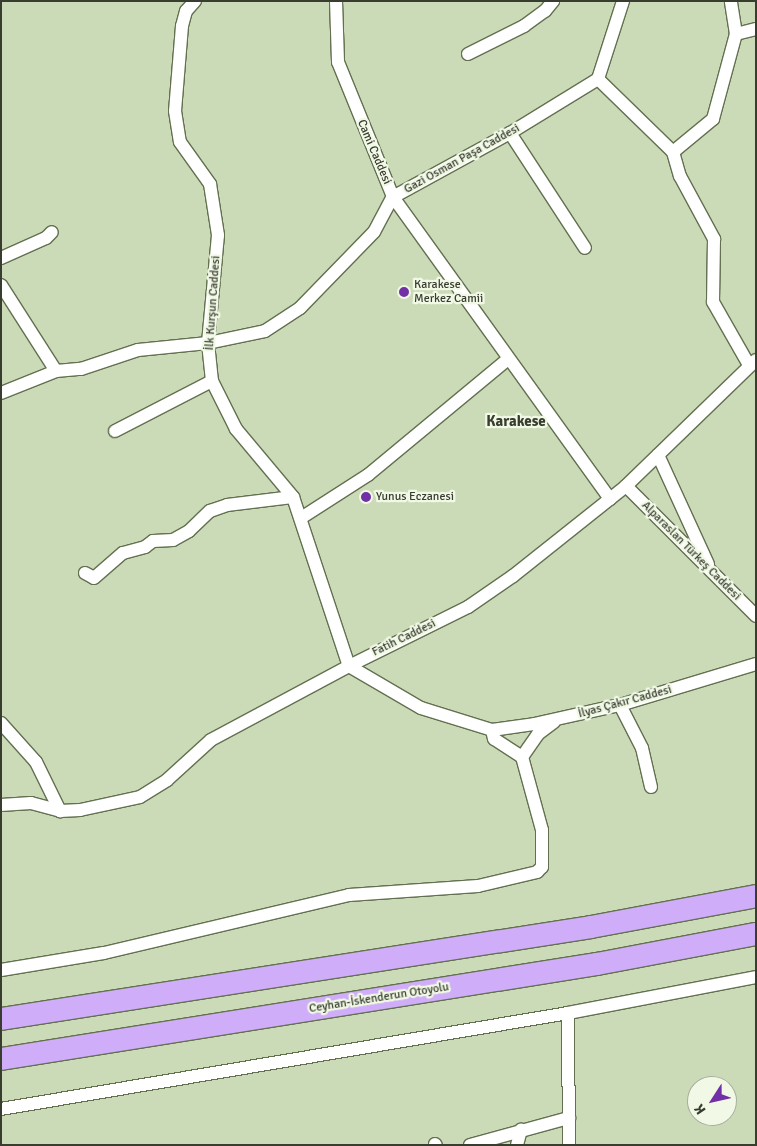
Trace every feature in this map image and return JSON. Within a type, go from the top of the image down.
[{"type":"highway","points":[[1,1019],[591,927],[756,896]]},
{"type":"highway","name":"Ceyhan-İskenderun Otoyolu","points":[[1,1059],[597,964],[756,934]]},
{"type":"street","name":"İlk Kurşun Caddesi","points":[[195,1],[186,12],[182,26],[175,111],[180,142],[210,184],[218,235],[208,343],[212,381],[236,429],[293,497],[349,666]]},
{"type":"street","name":"Cami Caddesi","points":[[336,1],[338,62],[393,197],[610,499]]},
{"type":"street","points":[[468,54],[524,26],[545,11],[552,1]]},
{"type":"street","points":[[623,1],[598,79],[673,152],[680,176],[714,239],[713,302],[752,362]]},
{"type":"street","points":[[673,152],[712,119],[736,34],[731,1]]},
{"type":"street","points":[[736,34],[756,29]]},
{"type":"street","name":"Gazi Osman Paşa Caddesi","points":[[1,393],[56,371],[81,369],[138,350],[208,343],[265,331],[300,308],[374,232],[393,197],[510,133],[598,79]]},
{"type":"street","points":[[510,133],[585,248]]},
{"type":"street","points":[[1,258],[46,238],[52,232]]},
{"type":"street","points":[[1,285],[56,371]]},
{"type":"street","points":[[301,518],[368,475],[508,358]]},
{"type":"street","name":"Fatih Caddesi","points":[[1,805],[30,803],[60,811],[80,810],[140,797],[167,780],[211,740],[349,666],[468,607],[513,576],[626,486],[752,362]]},
{"type":"street","points":[[115,431],[212,381]]},
{"type":"street","points":[[658,455],[713,573]]},
{"type":"street","name":"Alparaslan Türkeş Caddesi","points":[[626,486],[756,616]]},
{"type":"street","points":[[85,573],[94,578],[123,553],[145,547],[153,541],[173,540],[189,531],[210,511],[227,505],[293,497]]},
{"type":"street","name":"İlyas Çakır Caddesi","points":[[492,730],[620,705],[756,664]]},
{"type":"street","points":[[1,970],[104,953],[349,896],[478,886],[526,877],[542,867],[542,830],[522,756],[494,739],[492,730],[421,708],[349,666]]},
{"type":"street","points":[[620,705],[642,748],[651,787]]},
{"type":"street","points":[[522,756],[538,734],[561,718]]},
{"type":"street","points":[[1,723],[36,762],[60,811]]},
{"type":"street","points":[[1,1109],[568,1013],[756,976]]},
{"type":"street","points":[[568,1013],[569,1145]]},
{"type":"street","points":[[470,1145],[569,1118]]},
{"type":"street","points":[[517,1145],[521,1130]]},
{"type":"place","name":"Karakese Merkez Camii","points":[[404,292]]},
{"type":"place","name":"Yunus Eczanesi","points":[[366,497]]},
{"type":"district","name":"Karakese","points":[[516,422]]}]
